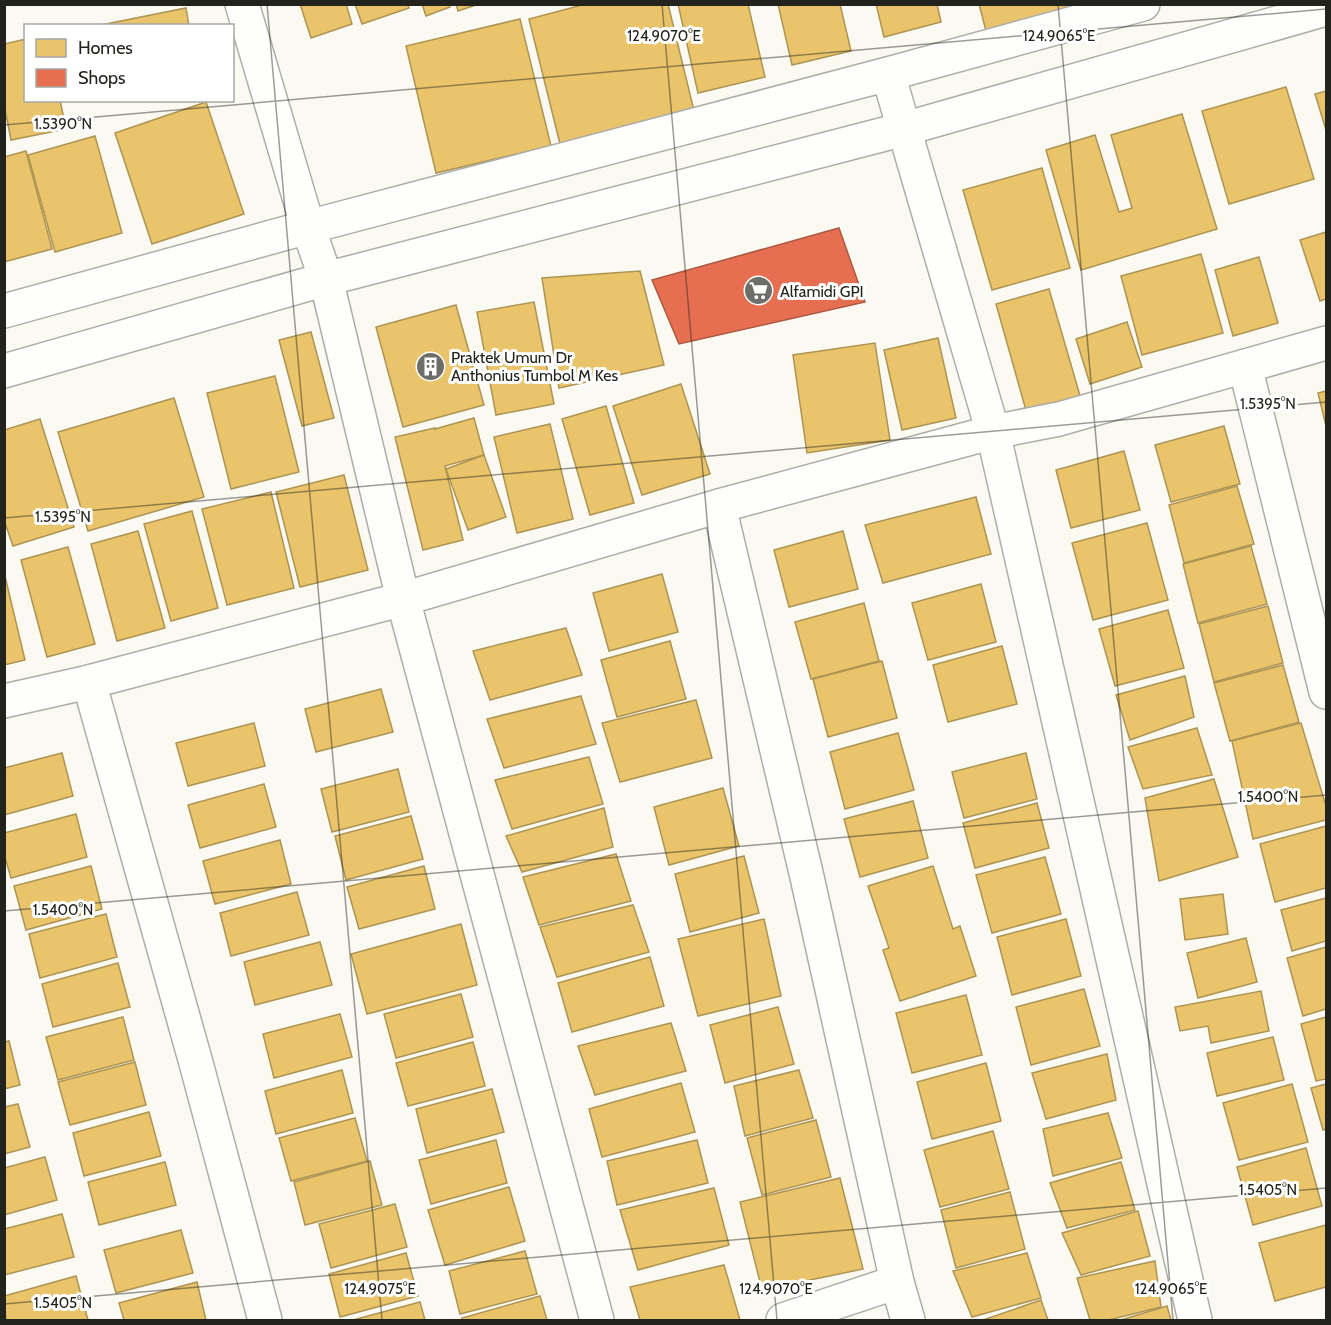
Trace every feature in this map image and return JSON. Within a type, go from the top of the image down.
[{"type":"street","points":[[242,4],[326,279],[403,599],[597,1320]]},
{"type":"street","points":[[4,311],[308,226],[888,74],[1143,4]]},
{"type":"street","points":[[4,371],[326,279],[904,129],[1326,9]]},
{"type":"street","points":[[888,74],[993,432],[1195,1320]]},
{"type":"street","points":[[4,701],[89,682],[403,599],[719,506],[993,432],[1059,419],[1326,343]]},
{"type":"street","points":[[1245,366],[1326,692]]},
{"type":"street","points":[[719,506],[807,877],[897,1282],[908,1320]]},
{"type":"street","points":[[89,682],[196,1063],[265,1320]]},
{"type":"street","points":[[783,1320],[897,1282]]},
{"type":"building: Homes","points":[[300,4],[346,4],[352,24],[311,38]]},
{"type":"building: Homes","points":[[355,4],[408,4],[409,8],[362,24]]},
{"type":"building: Homes","points":[[422,4],[449,4],[450,7],[426,16]]},
{"type":"building: Homes","points":[[456,4],[479,4],[458,11]]},
{"type":"building: Homes","points":[[586,4],[668,4],[697,123],[563,156],[529,19]]},
{"type":"building: Homes","points":[[678,4],[748,4],[765,77],[698,93]]},
{"type":"building: Homes","points":[[778,4],[840,4],[851,51],[792,65]]},
{"type":"building: Homes","points":[[876,4],[937,4],[941,22],[884,37]]},
{"type":"building: Homes","points":[[979,4],[1100,4],[986,31]]},
{"type":"building: Homes","points":[[186,8],[189,24],[106,24]]},
{"type":"building: Homes","points":[[520,19],[551,146],[436,173],[406,46]]},
{"type":"building: Homes","points":[[24,39],[24,102],[60,102],[66,129],[11,140],[4,104],[4,44]]},
{"type":"building: Homes","points":[[1286,87],[1314,179],[1229,204],[1202,111]]},
{"type":"building: Homes","points":[[1326,91],[1326,130],[1315,94]]},
{"type":"building: Homes","points":[[206,102],[244,214],[152,244],[115,133]]},
{"type":"building: Homes","points":[[1182,114],[1217,229],[1081,270],[1046,150],[1095,135],[1119,212],[1132,208],[1111,135]]},
{"type":"building: Homes","points":[[95,136],[122,233],[55,252],[28,155]]},
{"type":"building: Homes","points":[[26,151],[52,249],[4,262],[4,157]]},
{"type":"building: Homes","points":[[1042,168],[1070,268],[992,290],[963,190]]},
{"type":"building: Homes","points":[[1326,232],[1326,299],[1320,301],[1300,240]]},
{"type":"building: Homes","points":[[1201,254],[1223,333],[1142,355],[1121,276]]},
{"type":"building: Homes","points":[[1259,257],[1278,323],[1233,336],[1215,270]]},
{"type":"building: Homes","points":[[640,271],[664,365],[559,388],[542,278]]},
{"type":"building: Homes","points":[[1049,289],[1083,406],[1029,421],[996,304]]},
{"type":"building: Homes","points":[[534,302],[554,404],[496,415],[477,312]]},
{"type":"building: Homes","name":"Praktek Umum Dr Anthonius Tumbol M Kes","points":[[456,305],[484,405],[403,427],[376,327]]},
{"type":"building: Homes","points":[[1127,322],[1142,367],[1090,384],[1076,339]]},
{"type":"building: Homes","points":[[311,332],[334,418],[302,426],[279,340]]},
{"type":"building: Homes","points":[[938,338],[956,418],[902,430],[884,350]]},
{"type":"building: Homes","points":[[875,343],[890,440],[807,453],[793,355]]},
{"type":"building: Homes","points":[[275,376],[299,472],[231,489],[207,393]]},
{"type":"building: Homes","points":[[681,384],[710,474],[642,495],[613,406]]},
{"type":"building: Homes","points":[[1326,391],[1326,426],[1318,393]]},
{"type":"building: Homes","points":[[174,398],[204,497],[88,531],[58,432]]},
{"type":"building: Homes","points":[[606,406],[634,503],[590,515],[562,419]]},
{"type":"building: Homes","points":[[474,418],[484,455],[445,466],[463,540],[423,550],[395,437]]},
{"type":"building: Homes","points":[[40,419],[74,527],[13,546],[4,520],[4,430]]},
{"type":"building: Homes","points":[[550,424],[573,519],[517,533],[494,437]]},
{"type":"building: Homes","points":[[1224,426],[1240,484],[1171,502],[1155,445]]},
{"type":"building: Homes","points":[[1124,451],[1140,510],[1071,528],[1056,470]]},
{"type":"building: Homes","points":[[484,455],[506,517],[468,530],[446,469]]},
{"type":"building: Homes","points":[[344,475],[368,570],[300,587],[276,492]]},
{"type":"building: Homes","points":[[1237,486],[1254,544],[1184,563],[1169,505]]},
{"type":"building: Homes","points":[[271,492],[294,588],[227,605],[202,509]]},
{"type":"building: Homes","points":[[976,497],[991,554],[883,583],[865,525]]},
{"type":"building: Homes","points":[[192,511],[218,608],[171,621],[144,524]]},
{"type":"building: Homes","points":[[1147,523],[1168,600],[1093,620],[1072,543]]},
{"type":"building: Homes","points":[[138,531],[165,628],[117,641],[91,544]]},
{"type":"building: Homes","points":[[843,531],[858,589],[789,607],[774,550]]},
{"type":"building: Homes","points":[[1251,546],[1267,604],[1198,623],[1183,564]]},
{"type":"building: Homes","points":[[68,547],[95,644],[47,657],[21,560]]},
{"type":"building: Homes","points":[[4,572],[25,660],[4,665]]},
{"type":"building: Homes","points":[[662,574],[678,632],[609,651],[593,593]]},
{"type":"building: Homes","points":[[981,584],[996,642],[928,660],[912,603]]},
{"type":"building: Homes","points":[[864,603],[879,661],[811,679],[795,622]]},
{"type":"building: Homes","points":[[1268,606],[1283,663],[1214,682],[1199,624]]},
{"type":"building: Homes","points":[[1168,610],[1184,668],[1115,686],[1099,629]]},
{"type":"building: Homes","points":[[566,628],[582,675],[490,700],[473,651]]},
{"type":"building: Homes","points":[[670,641],[686,699],[617,717],[601,660]]},
{"type":"building: Homes","points":[[1002,646],[1017,704],[948,722],[933,665]]},
{"type":"building: Homes","points":[[882,661],[897,718],[828,737],[813,679]]},
{"type":"building: Homes","points":[[1283,665],[1299,722],[1230,741],[1214,683]]},
{"type":"building: Homes","points":[[1185,676],[1194,717],[1130,740],[1116,695]]},
{"type":"building: Homes","points":[[381,689],[393,732],[316,752],[305,709]]},
{"type":"building: Homes","points":[[581,696],[596,744],[504,768],[487,719]]},
{"type":"building: Homes","points":[[696,700],[712,758],[620,782],[602,723]]},
{"type":"building: Homes","points":[[254,723],[265,766],[188,786],[176,743]]},
{"type":"building: Homes","points":[[1301,723],[1326,806],[1326,820],[1253,839],[1232,741]]},
{"type":"building: Homes","points":[[1197,728],[1212,775],[1143,789],[1128,747]]},
{"type":"building: Homes","points":[[898,733],[914,790],[845,809],[830,752]]},
{"type":"building: Homes","points":[[62,753],[73,796],[4,815],[4,768]]},
{"type":"building: Homes","points":[[1026,753],[1037,799],[964,818],[952,772]]},
{"type":"building: Homes","points":[[589,757],[603,804],[512,829],[495,780]]},
{"type":"building: Homes","points":[[398,769],[409,812],[332,832],[321,789]]},
{"type":"building: Homes","points":[[1214,779],[1238,857],[1159,881],[1145,798]]},
{"type":"building: Homes","points":[[264,784],[276,827],[200,848],[188,805]]},
{"type":"building: Homes","points":[[723,788],[739,846],[669,865],[654,807]]},
{"type":"building: Homes","points":[[913,801],[928,858],[860,877],[844,819]]},
{"type":"building: Homes","points":[[1037,803],[1049,848],[975,868],[963,823]]},
{"type":"building: Homes","points":[[604,808],[613,847],[522,872],[506,836]]},
{"type":"building: Homes","points":[[76,814],[87,857],[11,878],[4,854],[4,833]]},
{"type":"building: Homes","points":[[411,816],[423,859],[346,880],[335,836]]},
{"type":"building: Homes","points":[[1326,826],[1326,888],[1275,902],[1260,844]]},
{"type":"building: Homes","points":[[280,840],[291,884],[215,904],[203,861]]},
{"type":"building: Homes","points":[[616,854],[631,901],[539,925],[523,877]]},
{"type":"building: Homes","points":[[744,856],[759,913],[690,932],[675,874]]},
{"type":"building: Homes","points":[[1045,857],[1061,914],[992,933],[976,875]]},
{"type":"building: Homes","points":[[91,866],[102,909],[26,930],[14,886]]},
{"type":"building: Homes","points":[[424,866],[435,909],[359,929],[347,887]]},
{"type":"building: Homes","points":[[933,866],[953,929],[960,926],[976,976],[900,1001],[883,950],[889,948],[868,886]]},
{"type":"building: Homes","points":[[297,892],[309,935],[231,956],[220,913]]},
{"type":"building: Homes","points":[[1223,894],[1228,934],[1185,940],[1180,899]]},
{"type":"building: Homes","points":[[1326,898],[1326,941],[1292,951],[1281,910]]},
{"type":"building: Homes","points":[[633,905],[649,952],[557,977],[540,927]]},
{"type":"building: Homes","points":[[106,914],[117,957],[40,978],[29,934]]},
{"type":"building: Homes","points":[[764,919],[781,996],[698,1016],[678,939]]},
{"type":"building: Homes","points":[[1066,919],[1081,976],[1012,995],[997,937]]},
{"type":"building: Homes","points":[[461,924],[477,985],[367,1014],[351,954]]},
{"type":"building: Homes","points":[[1246,938],[1257,982],[1198,998],[1187,953]]},
{"type":"building: Homes","points":[[320,942],[332,985],[255,1005],[244,962]]},
{"type":"building: Homes","points":[[1326,947],[1326,1009],[1303,1016],[1287,958]]},
{"type":"building: Homes","points":[[650,957],[664,1006],[572,1032],[558,983]]},
{"type":"building: Homes","points":[[118,963],[130,1007],[53,1027],[42,984]]},
{"type":"building: Homes","points":[[1084,989],[1100,1046],[1031,1065],[1016,1007]]},
{"type":"building: Homes","points":[[1261,991],[1269,1031],[1211,1043],[1208,1026],[1180,1031],[1175,1007]]},
{"type":"building: Homes","points":[[461,994],[473,1037],[396,1058],[384,1014]]},
{"type":"building: Homes","points":[[966,995],[982,1055],[912,1073],[896,1013]]},
{"type":"building: Homes","points":[[778,1007],[794,1064],[725,1083],[710,1025]]},
{"type":"building: Homes","points":[[340,1014],[352,1057],[274,1078],[263,1034]]},
{"type":"building: Homes","points":[[123,1017],[134,1060],[58,1080],[46,1037]]},
{"type":"building: Homes","points":[[1326,1017],[1326,1079],[1316,1081],[1301,1024]]},
{"type":"building: Homes","points":[[671,1023],[686,1071],[595,1095],[578,1046]]},
{"type":"building: Homes","points":[[1273,1037],[1284,1080],[1217,1096],[1207,1053]]},
{"type":"building: Homes","points":[[9,1041],[20,1085],[4,1089],[4,1042]]},
{"type":"building: Homes","points":[[473,1042],[485,1086],[408,1106],[396,1063]]},
{"type":"building: Homes","points":[[1107,1054],[1116,1100],[1046,1119],[1032,1073]]},
{"type":"building: Homes","points":[[135,1062],[146,1105],[70,1125],[58,1082]]},
{"type":"building: Homes","points":[[986,1063],[1001,1121],[932,1139],[917,1082]]},
{"type":"building: Homes","points":[[342,1070],[353,1113],[276,1134],[265,1091]]},
{"type":"building: Homes","points":[[799,1070],[813,1118],[745,1136],[734,1086]]},
{"type":"building: Homes","points":[[681,1083],[695,1132],[602,1157],[589,1109]]},
{"type":"building: Homes","points":[[1292,1084],[1308,1142],[1239,1160],[1223,1103]]},
{"type":"building: Homes","points":[[1326,1084],[1326,1129],[1323,1130],[1311,1088]]},
{"type":"building: Homes","points":[[492,1089],[504,1132],[427,1153],[416,1109]]},
{"type":"building: Homes","points":[[18,1104],[30,1147],[4,1154],[4,1107]]},
{"type":"building: Homes","points":[[149,1112],[161,1156],[84,1176],[73,1133]]},
{"type":"building: Homes","points":[[1108,1113],[1122,1158],[1053,1176],[1043,1129]]},
{"type":"building: Homes","points":[[355,1118],[367,1161],[291,1181],[279,1138]]},
{"type":"building: Homes","points":[[816,1120],[831,1177],[762,1195],[747,1138]]},
{"type":"building: Homes","points":[[993,1131],[1009,1189],[940,1207],[924,1150]]},
{"type":"building: Homes","points":[[496,1140],[507,1183],[431,1204],[419,1160]]},
{"type":"building: Homes","points":[[697,1140],[708,1183],[617,1205],[607,1161]]},
{"type":"building: Homes","points":[[1306,1148],[1322,1206],[1253,1225],[1237,1167]]},
{"type":"building: Homes","points":[[45,1157],[57,1200],[4,1215],[4,1168]]},
{"type":"building: Homes","points":[[370,1161],[382,1205],[305,1225],[294,1182]]},
{"type":"building: Homes","points":[[165,1162],[176,1205],[99,1225],[88,1182]]},
{"type":"building: Homes","points":[[1121,1162],[1135,1210],[1067,1228],[1050,1183]]},
{"type":"building: Homes","points":[[840,1178],[863,1269],[762,1290],[740,1202]]},
{"type":"building: Homes","points":[[509,1187],[525,1241],[445,1265],[428,1210]]},
{"type":"building: Homes","points":[[714,1188],[729,1245],[638,1270],[620,1210]]},
{"type":"building: Homes","points":[[1010,1192],[1025,1249],[956,1268],[941,1210]]},
{"type":"building: Homes","points":[[395,1204],[407,1247],[331,1268],[319,1224]]},
{"type":"building: Homes","points":[[1138,1211],[1150,1256],[1081,1275],[1062,1233]]},
{"type":"building: Homes","points":[[62,1214],[74,1257],[4,1275],[4,1229]]},
{"type":"building: Homes","points":[[1326,1225],[1326,1287],[1275,1301],[1259,1243]]},
{"type":"building: Homes","points":[[181,1230],[193,1273],[116,1293],[104,1250]]},
{"type":"building: Homes","points":[[525,1251],[537,1294],[460,1314],[449,1271]]},
{"type":"building: Homes","points":[[406,1253],[418,1296],[340,1317],[329,1274]]},
{"type":"building: Homes","points":[[1027,1253],[1041,1298],[972,1317],[953,1271]]},
{"type":"building: Homes","points":[[1155,1261],[1161,1307],[1109,1320],[1090,1320],[1077,1278]]},
{"type":"building: Homes","points":[[724,1265],[740,1320],[640,1320],[630,1287]]},
{"type":"building: Homes","points":[[76,1276],[88,1320],[6,1320],[4,1296]]},
{"type":"building: Homes","points":[[197,1282],[206,1320],[124,1320],[119,1303]]},
{"type":"building: Homes","points":[[540,1296],[547,1320],[462,1320],[462,1318]]},
{"type":"building: Homes","points":[[1041,1300],[1048,1320],[983,1320]]},
{"type":"building: Homes","points":[[420,1302],[425,1320],[353,1320]]},
{"type":"building: Homes","points":[[1167,1306],[1171,1320],[1121,1320]]},
{"type":"building: Shops","name":"Alfamidi GPI","points":[[839,228],[865,302],[679,344],[652,280]]},
{"type":"place","name":"Alfamidi GPI","points":[[759,291]]},
{"type":"place","name":"Praktek Umum Dr Anthonius Tumbol M Kes","points":[[430,366]]}]
